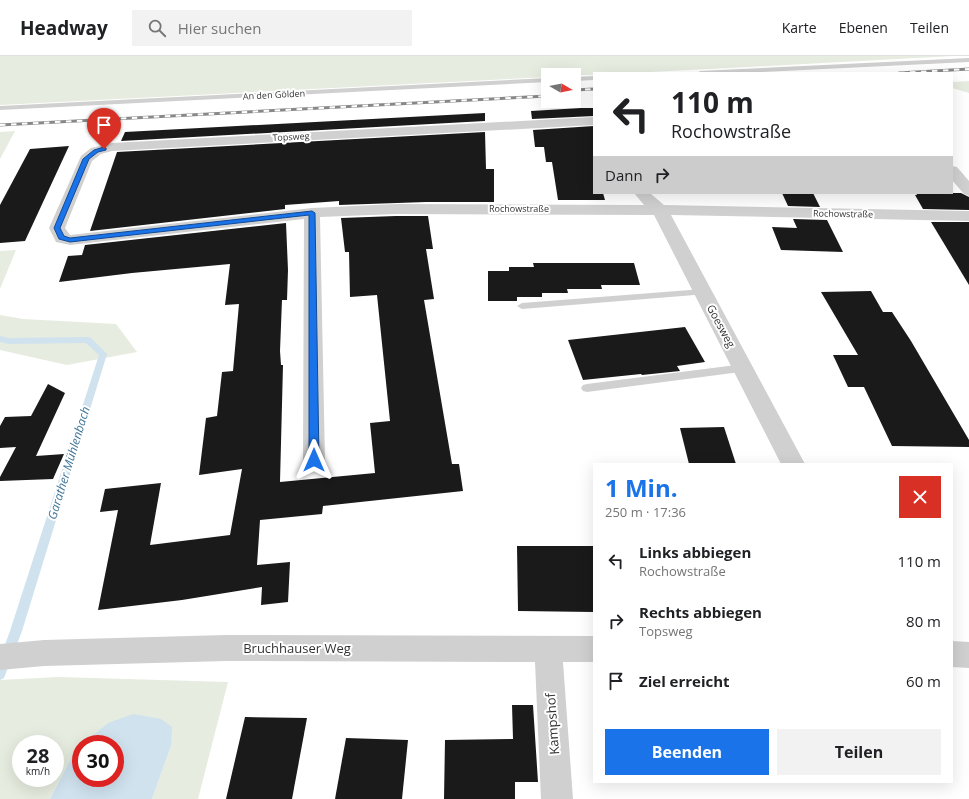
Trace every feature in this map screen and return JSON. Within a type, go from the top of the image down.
[{"type":"street","name":"Topsweg","points":[[70,240],[62,238],[57,228],[86,159],[96,151],[112,147],[593,121]]},
{"type":"street","points":[[953,171],[969,191]]},
{"type":"street","name":"Goesweg","points":[[643,194],[646,199],[660,210],[678,247],[744,368],[792,463]]},
{"type":"street","name":"Rochowstraße","points":[[70,240],[312,213],[396,209],[660,210],[969,216]]},
{"type":"street","points":[[312,213],[314,460]]},
{"type":"street","name":"Bruchhauser Weg","points":[[0,657],[44,653],[226,648],[593,649]]},
{"type":"street","name":"Kampshof","points":[[548,648],[557,799]]},
{"type":"street","points":[[953,654],[969,654]]},
{"type":"lane","points":[[891,56],[905,63]]},
{"type":"lane","points":[[720,72],[969,60]]},
{"type":"lane","points":[[581,79],[593,78]]},
{"type":"lane","name":"An den Gölden","points":[[0,108],[541,80]]},
{"type":"lane","points":[[522,306],[703,292]]},
{"type":"lane","points":[[587,388],[744,368]]},
{"type":"shaded area","points":[[0,56],[954,56],[651,72],[593,72],[593,75],[581,75],[581,68],[541,68],[541,77],[0,105]]},
{"type":"shaded area","points":[[969,81],[969,93],[953,88],[953,82]]},
{"type":"shaded area","points":[[15,131],[0,159],[0,132]]},
{"type":"shaded area","points":[[16,250],[0,289],[0,251]]},
{"type":"shaded area","points":[[0,315],[23,319],[116,324],[137,352],[67,365],[0,350]]},
{"type":"shaded area","points":[[58,677],[228,682],[198,799],[152,799],[171,746],[108,723],[93,735],[72,735],[72,757],[64,772],[64,735],[12,735],[12,787],[56,787],[50,799],[0,799],[0,680]]},
{"type":"water","points":[[133,714],[161,719],[172,727],[171,746],[152,799],[50,799],[56,787],[64,787],[64,772],[72,757],[72,787],[124,787],[124,735],[93,735],[108,723]]},
{"type":"building","points":[[593,108],[593,116],[532,119],[531,111]]},
{"type":"building","points":[[485,113],[485,121],[121,141],[125,132]]},
{"type":"building","points":[[593,126],[593,194],[603,194],[605,200],[558,200],[552,162],[546,162],[544,147],[535,147],[533,130]]},
{"type":"building","points":[[485,132],[486,169],[494,169],[494,202],[426,202],[339,205],[339,201],[285,205],[285,209],[90,231],[117,152]]},
{"type":"building","points":[[69,146],[25,241],[0,243],[0,205],[30,149]]},
{"type":"building","points":[[961,193],[969,197],[969,210],[923,209],[915,195]]},
{"type":"building","points":[[782,194],[814,194],[820,207],[788,206]]},
{"type":"building","points":[[428,216],[433,249],[426,249],[434,299],[424,300],[452,464],[459,464],[463,491],[323,506],[322,514],[260,520],[257,565],[290,562],[288,602],[261,605],[262,587],[182,600],[98,610],[118,510],[100,512],[105,489],[161,483],[150,545],[230,535],[242,469],[199,475],[206,418],[217,416],[222,372],[233,371],[239,304],[225,305],[230,264],[132,273],[59,282],[68,256],[82,255],[85,245],[286,223],[288,270],[287,300],[282,300],[280,351],[281,365],[283,365],[280,482],[375,473],[370,423],[390,421],[377,295],[350,297],[349,252],[345,252],[341,218]]},
{"type":"building","points":[[793,219],[827,220],[843,252],[781,250],[772,227],[797,228]]},
{"type":"building","points":[[931,222],[969,222],[969,285]]},
{"type":"building","points":[[533,263],[634,263],[640,285],[601,285],[602,289],[567,289],[568,293],[542,293],[542,297],[517,297],[517,301],[488,301],[488,271],[509,271],[509,267],[534,267]]},
{"type":"building","points":[[871,291],[883,312],[892,312],[911,341],[969,440],[969,447],[892,446],[864,387],[848,387],[833,355],[858,355],[821,292]]},
{"type":"building","points":[[685,327],[705,362],[677,366],[680,371],[583,380],[568,340]]},
{"type":"building","points":[[48,384],[65,393],[36,456],[64,454],[53,479],[0,481],[0,477],[16,447],[0,448],[0,426],[5,417],[31,416]]},
{"type":"building","points":[[724,427],[736,463],[689,463],[680,428]]},
{"type":"building","points":[[517,546],[593,546],[593,612],[518,611]]},
{"type":"building","points":[[512,705],[533,705],[538,782],[515,782],[515,799],[444,799],[445,740],[513,739]]},
{"type":"building","points":[[245,717],[307,718],[292,799],[226,799]]},
{"type":"building","points":[[346,738],[408,740],[402,799],[335,799]]},
{"type":"waterway","name":"Garather Mühlenbach","points":[[0,339],[9,341],[88,340],[103,354],[16,631],[0,674]]},
{"type":"railway","points":[[916,72],[969,69]]},
{"type":"railway","points":[[581,90],[593,89]]},
{"type":"railway","points":[[0,125],[541,96]]},
{"type":"route","points":[[104,149],[96,151],[86,159],[57,228],[62,238],[70,240],[312,213],[314,460]]}]
